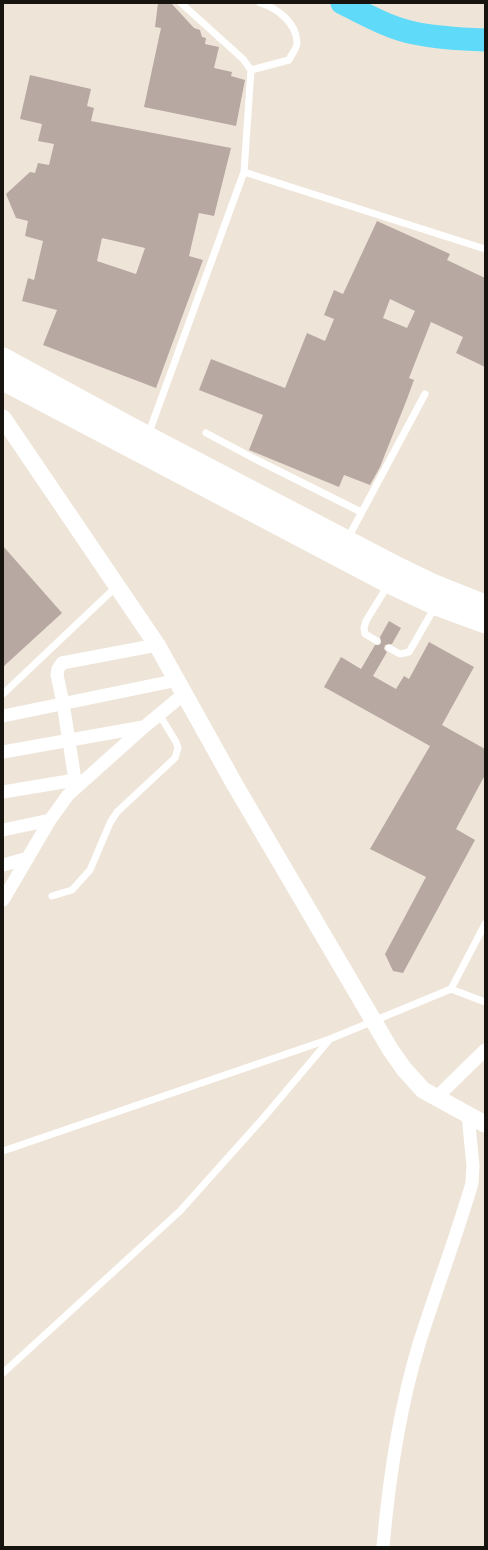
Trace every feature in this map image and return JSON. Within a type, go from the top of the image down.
[{"type":"main road","points":[[3,358],[148,437],[346,540],[432,584],[485,605]]},
{"type":"main road","points":[[3,380],[389,583],[436,605],[485,623]]},
{"type":"street","points":[[3,418],[157,645],[235,785],[372,1021],[404,1069],[423,1090],[485,1124]]},
{"type":"street","points":[[75,784],[63,703],[57,675],[58,669],[62,663],[157,645]]},
{"type":"street","points":[[3,716],[63,703],[181,687]]},
{"type":"street","points":[[3,900],[50,820],[75,784],[159,714],[181,687]]},
{"type":"street","points":[[3,752],[144,727]]},
{"type":"street","points":[[3,792],[75,784]]},
{"type":"street","points":[[3,830],[50,820]]},
{"type":"street","points":[[3,865],[28,858]]},
{"type":"street","points":[[436,1098],[485,1050]]},
{"type":"street","points":[[383,1547],[387,1500],[399,1422],[419,1345],[472,1183],[473,1166],[468,1115]]},
{"type":"lane","points":[[148,437],[244,172],[251,70],[243,59],[181,3]]},
{"type":"lane","points":[[251,70],[288,60],[297,44],[296,34],[289,20],[269,6],[260,3]]},
{"type":"lane","points":[[244,172],[485,249]]},
{"type":"lane","points":[[346,540],[425,394]]},
{"type":"lane","points":[[206,433],[254,459],[361,512]]},
{"type":"lane","points":[[377,641],[365,634],[364,628],[366,621],[389,583]]},
{"type":"lane","points":[[3,694],[117,586]]},
{"type":"lane","points":[[389,648],[400,654],[409,652],[436,605]]},
{"type":"lane","points":[[52,896],[72,890],[90,870],[110,823],[117,812],[175,758],[178,748],[176,742],[159,714]]},
{"type":"lane","points":[[3,1151],[330,1039],[451,989],[485,924]]},
{"type":"lane","points":[[451,989],[485,1002]]},
{"type":"lane","points":[[3,1373],[180,1211],[265,1116],[330,1039]]},
{"type":"building","points":[[158,3],[171,3],[194,28],[200,30],[202,37],[206,38],[205,44],[219,47],[214,68],[232,72],[231,76],[245,80],[236,126],[144,107],[161,28],[155,27]]},
{"type":"building","points":[[30,75],[91,89],[87,106],[94,108],[91,121],[231,148],[214,216],[199,213],[189,256],[203,260],[156,388],[43,345],[57,310],[22,301],[28,278],[34,280],[43,241],[25,236],[28,221],[16,218],[6,194],[30,172],[35,173],[38,163],[49,165],[54,144],[38,141],[42,124],[20,119]],"holes":[[[102,238],[145,248],[136,274],[97,261]]]},
{"type":"building","points":[[377,221],[450,254],[447,260],[485,278],[485,367],[456,353],[463,337],[431,322],[409,378],[414,380],[407,399],[380,467],[370,485],[344,475],[339,487],[249,450],[263,415],[199,390],[211,359],[285,388],[307,333],[325,341],[334,319],[324,315],[334,290],[343,294]],"holes":[[[390,299],[415,311],[407,328],[383,318]]]},
{"type":"building","points":[[3,546],[62,613],[3,667]]},
{"type":"building","points":[[389,621],[401,628],[392,644],[385,645],[384,649],[387,652],[373,676],[396,689],[404,676],[409,679],[429,642],[474,667],[442,725],[485,749],[485,775],[456,829],[475,840],[403,973],[393,971],[385,954],[426,877],[370,849],[430,746],[324,687],[341,657],[361,669],[375,645],[379,645],[381,643],[380,637]]},
{"type":"waterway","points":[[342,3],[377,20],[405,31],[440,37],[485,40]]}]
